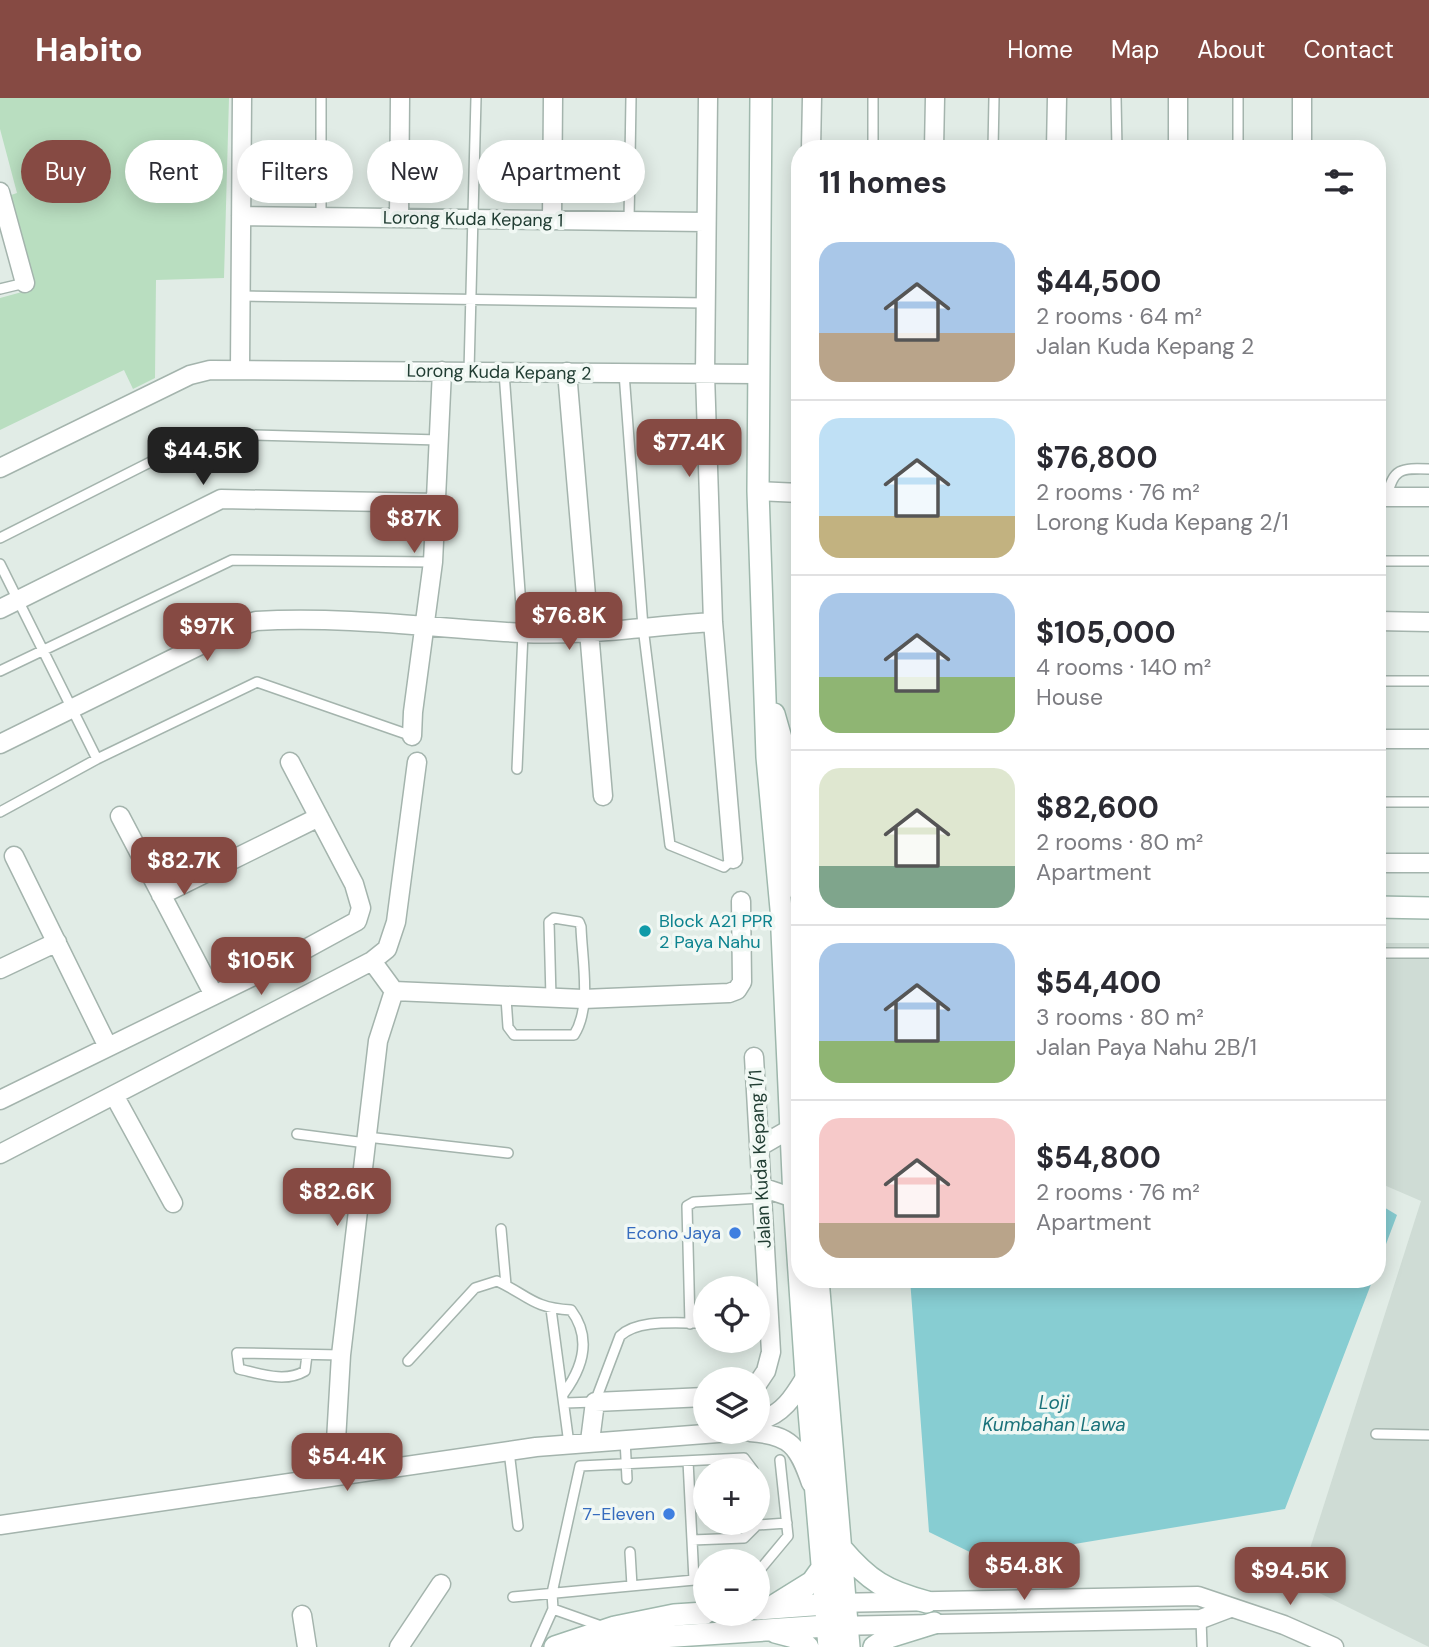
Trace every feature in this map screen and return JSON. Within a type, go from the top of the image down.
[{"type":"main road","points":[[761,98],[758,491],[767,689],[767,757],[791,876]]},
{"type":"main road","points":[[1386,907],[1429,908]]},
{"type":"main road","points":[[790,909],[791,1146]]},
{"type":"main road","points":[[800,1288],[822,1568],[835,1603]]},
{"type":"main road","points":[[819,1288],[841,1548],[834,1633]]},
{"type":"main road","points":[[841,1548],[874,1583],[894,1593],[927,1602]]},
{"type":"main road","points":[[770,1605],[805,1588],[822,1568]]},
{"type":"main road","points":[[770,1608],[835,1603]]},
{"type":"main road","points":[[555,1647],[615,1627],[693,1614]]},
{"type":"main road","points":[[874,1647],[889,1637],[933,1623]]},
{"type":"main road","points":[[766,1630],[794,1637],[807,1647]]},
{"type":"main road","points":[[588,1637],[616,1640],[766,1630],[834,1633],[849,1647]]},
{"type":"street","points":[[240,369],[242,98]]},
{"type":"street","points":[[399,218],[400,98]]},
{"type":"street","points":[[552,220],[554,98]]},
{"type":"street","points":[[708,98],[705,374],[713,622],[733,859]]},
{"type":"street","points":[[811,140],[812,98]]},
{"type":"street","points":[[934,140],[935,98]]},
{"type":"street","points":[[1056,140],[1057,98]]},
{"type":"street","points":[[1178,98],[1178,140]]},
{"type":"street","points":[[1302,98],[1302,140]]},
{"type":"street","points":[[0,192],[25,283]]},
{"type":"street","name":"Lorong Kuda Kepang 1","points":[[241,216],[705,222]]},
{"type":"street","name":"Lorong Kuda Kepang 2","points":[[0,468],[190,375],[210,370],[758,374]]},
{"type":"street","points":[[412,736],[438,503],[442,371]]},
{"type":"street","points":[[567,372],[603,796]]},
{"type":"street","points":[[758,491],[791,492]]},
{"type":"street","points":[[1386,497],[1429,497]]},
{"type":"street","points":[[0,609],[221,499],[438,503]]},
{"type":"street","points":[[0,744],[244,624],[273,620],[424,625],[523,633],[589,633],[643,626],[713,622]]},
{"type":"street","points":[[1386,621],[1429,622]]},
{"type":"street","points":[[1386,739],[1429,739]]},
{"type":"street","points":[[0,1100],[357,921],[361,908],[357,891],[290,762]]},
{"type":"street","points":[[0,1154],[372,961],[387,949],[396,922],[417,762]]},
{"type":"street","points":[[120,816],[214,995]]},
{"type":"street","points":[[161,895],[319,817]]},
{"type":"street","points":[[14,856],[108,1047]]},
{"type":"street","points":[[1386,863],[1429,863]]},
{"type":"street","points":[[394,991],[506,998],[583,999],[729,993],[737,990],[743,982],[741,901]]},
{"type":"street","points":[[0,969],[57,942]]},
{"type":"street","points":[[372,961],[394,991]]},
{"type":"street","points":[[334,1475],[341,1355],[379,1041],[394,991]]},
{"type":"street","name":"Jalan Kuda Kepang 1/1","points":[[754,1057],[762,1193],[763,1276]]},
{"type":"street","points":[[114,1095],[173,1203]]},
{"type":"street","points":[[759,1147],[790,1129]]},
{"type":"street","points":[[762,1193],[791,1198]]},
{"type":"street","points":[[770,1416],[778,1413],[796,1393],[806,1376]]},
{"type":"street","points":[[590,1441],[595,1402],[693,1398]]},
{"type":"street","points":[[0,1525],[509,1451],[693,1432]]},
{"type":"street","points":[[770,1436],[786,1439],[796,1448],[817,1500]]},
{"type":"street","points":[[399,1647],[442,1584]]},
{"type":"street","points":[[835,1603],[1199,1596],[1284,1625],[1334,1647]]},
{"type":"street","points":[[834,1633],[933,1623],[1201,1619],[1230,1608]]},
{"type":"street","points":[[302,1615],[307,1647]]},
{"type":"lane","points":[[321,98],[321,217]]},
{"type":"lane","points":[[469,371],[476,98]]},
{"type":"lane","points":[[629,221],[631,98]]},
{"type":"lane","points":[[873,98],[873,140]]},
{"type":"lane","points":[[993,140],[994,98]]},
{"type":"lane","points":[[1116,98],[1116,140]]},
{"type":"lane","points":[[1238,98],[1238,140]]},
{"type":"lane","points":[[0,289],[25,283]]},
{"type":"lane","points":[[240,296],[705,303]]},
{"type":"lane","points":[[505,372],[523,633],[517,769]]},
{"type":"lane","points":[[624,373],[643,626],[670,845],[724,867],[733,859]]},
{"type":"lane","points":[[0,538],[198,438],[212,435],[441,440]]},
{"type":"lane","points":[[1386,489],[1399,471],[1429,469]]},
{"type":"lane","points":[[0,671],[238,558],[433,562]]},
{"type":"lane","points":[[1386,561],[1429,561]]},
{"type":"lane","points":[[0,564],[97,760]]},
{"type":"lane","points":[[1386,681],[1429,681]]},
{"type":"lane","points":[[0,812],[97,760],[257,682],[412,736]]},
{"type":"lane","points":[[1386,802],[1429,802]]},
{"type":"lane","points":[[506,998],[508,1027],[514,1035],[574,1035],[580,1025],[583,999],[579,922],[562,918],[554,918],[549,922],[551,998]]},
{"type":"lane","points":[[1386,953],[1429,953]]},
{"type":"lane","points":[[297,1134],[508,1153]]},
{"type":"lane","points":[[690,1324],[687,1206],[694,1202],[762,1193]]},
{"type":"lane","points":[[501,1228],[506,1285]]},
{"type":"lane","points":[[408,1361],[475,1288],[497,1281],[520,1296],[551,1309],[571,1310],[580,1322],[580,1371],[565,1398]]},
{"type":"lane","points":[[551,1309],[565,1398],[569,1444]]},
{"type":"lane","points":[[565,1398],[595,1402],[620,1336],[627,1330],[638,1326],[693,1324]]},
{"type":"lane","points":[[307,1355],[305,1371],[295,1377],[283,1377],[239,1369],[237,1353],[341,1355]]},
{"type":"lane","points":[[1377,1434],[1429,1435]]},
{"type":"lane","points":[[625,1438],[627,1479]]},
{"type":"lane","points":[[509,1451],[518,1525]]},
{"type":"lane","points":[[770,1558],[788,1536],[780,1460]]},
{"type":"lane","points":[[688,1461],[693,1560]]},
{"type":"lane","points":[[536,1647],[553,1609],[552,1593],[580,1466],[693,1461]]},
{"type":"lane","points":[[770,1523],[787,1522]]},
{"type":"lane","points":[[692,1540],[744,1538],[747,1535]]},
{"type":"lane","points":[[630,1552],[632,1586]]},
{"type":"lane","points":[[513,1597],[693,1580]]},
{"type":"lane","points":[[553,1609],[592,1624],[615,1627]]},
{"type":"lane","points":[[1201,1619],[1202,1647]]},
{"type":"shaded area","points":[[1386,943],[1429,943],[1429,1647],[1299,1583],[1421,1201],[1386,1186]]},
{"type":"green space","points":[[0,98],[229,98],[224,278],[156,280],[155,378],[133,389],[124,370],[0,430],[0,298],[33,289],[8,196],[17,193],[0,129]]},
{"type":"water","points":[[1386,1208],[1397,1215],[1386,1244]]},
{"type":"water","name":"Loji Kumbahan Lawa","points":[[911,1288],[1370,1288],[1285,1509],[984,1559],[929,1532]]},
{"type":"place","name":"Block A21 PPR 2 Paya Nahu","points":[[645,931]]},
{"type":"place","name":"Econo Jaya","points":[[735,1233]]},
{"type":"place","name":"7-Eleven","points":[[669,1514]]}]
